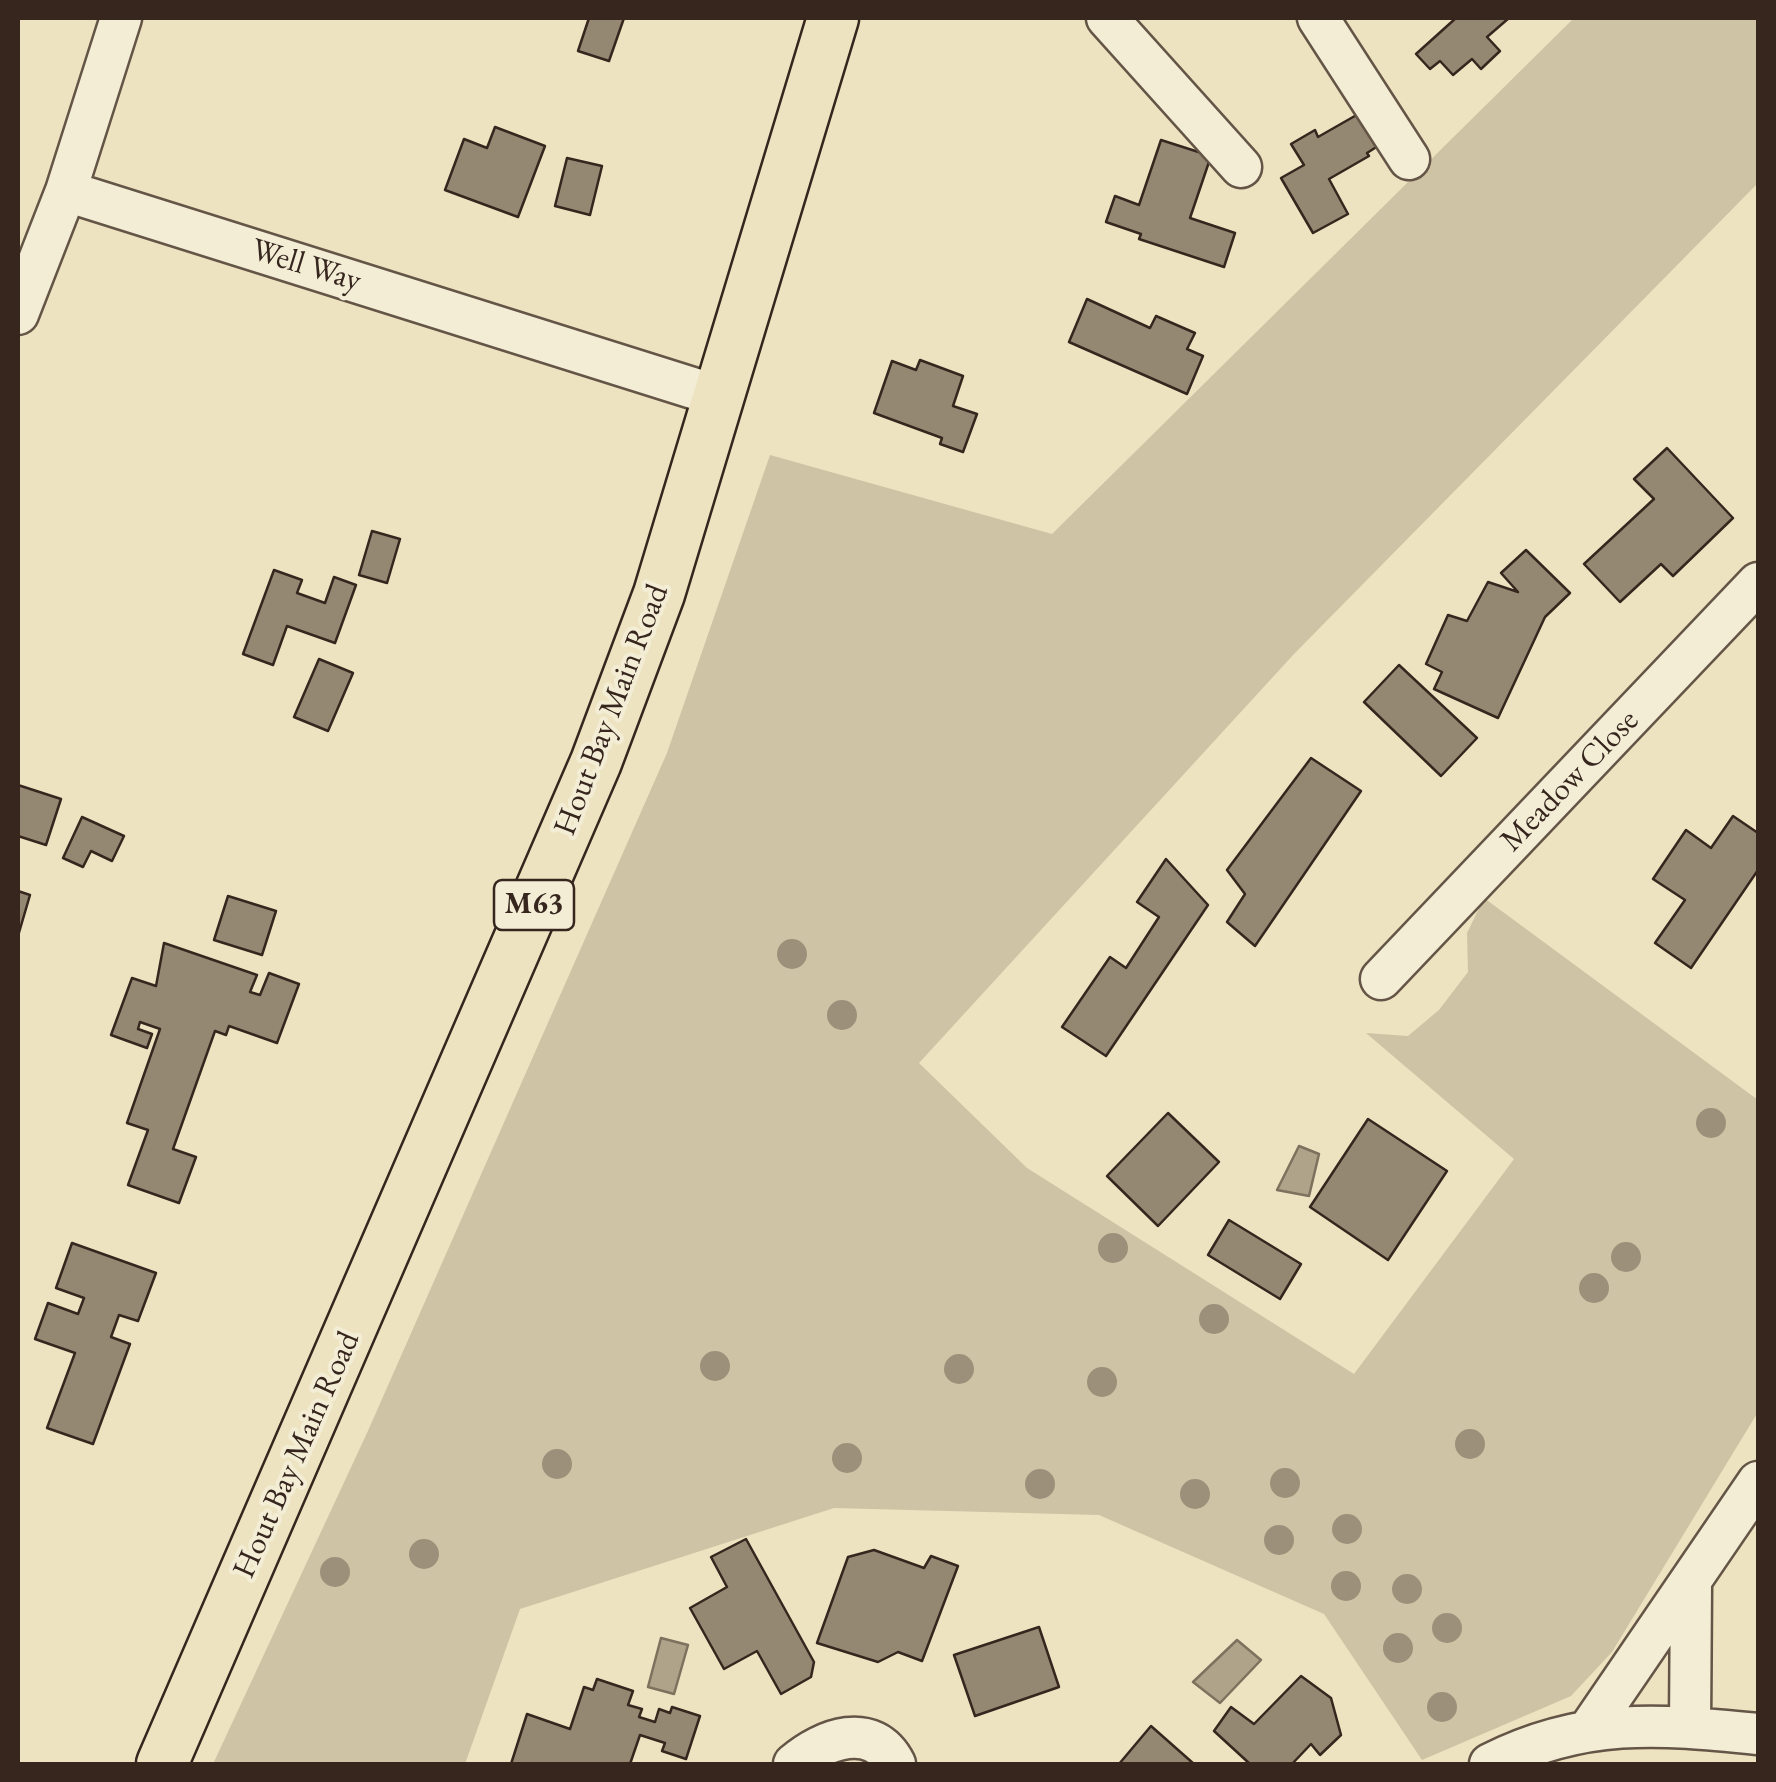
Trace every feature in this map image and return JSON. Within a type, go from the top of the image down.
[{"type":"main road","name":"Hout Bay Main Road","points":[[162,1764],[596,762],[659,594],[833,18]]},
{"type":"street","points":[[18,314],[66,191],[120,18]]},
{"type":"street","points":[[1107,18],[1241,167]]},
{"type":"street","points":[[1318,18],[1409,158]]},
{"type":"street","name":"Well Way","points":[[66,191],[718,396]]},
{"type":"street","name":"Meadow Close","points":[[1381,979],[1758,584]]},
{"type":"street","points":[[1590,1728],[1758,1482]]},
{"type":"street","points":[[1690,1727],[1691,1585]]},
{"type":"street","points":[[1490,1764],[1527,1746],[1590,1728],[1690,1727],[1758,1734]]},
{"type":"street","points":[[794,1764],[809,1752],[854,1736],[880,1744],[895,1764]]},
{"type":"shaded area","points":[[1574,18],[1758,18],[1758,183],[1294,654],[919,1063],[1027,1168],[1354,1374],[1514,1159],[1366,1033],[1408,1036],[1439,1010],[1468,972],[1467,933],[1484,898],[1758,1100],[1758,1412],[1612,1652],[1571,1696],[1422,1760],[1324,1614],[1099,1515],[834,1508],[520,1609],[465,1764],[213,1764],[367,1433],[667,753],[770,455],[1052,534]]},
{"type":"shaded area","points":[[1299,1146],[1319,1154],[1309,1196],[1277,1190]]},
{"type":"shaded area","points":[[661,1638],[688,1645],[674,1694],[648,1687]]},
{"type":"shaded area","points":[[1237,1640],[1261,1660],[1220,1703],[1193,1682]]},
{"type":"building","points":[[589,18],[624,18],[609,61],[578,51]]},
{"type":"building","points":[[1456,18],[1509,18],[1487,37],[1500,51],[1481,69],[1472,59],[1453,75],[1440,61],[1430,69],[1416,54]]},
{"type":"building","points":[[1360,113],[1378,146],[1367,153],[1369,156],[1329,179],[1348,214],[1313,233],[1281,178],[1304,165],[1291,144],[1315,130],[1318,137]]},
{"type":"building","points":[[495,127],[545,146],[518,217],[445,190],[464,139],[487,148]]},
{"type":"building","points":[[1161,140],[1211,156],[1190,218],[1235,233],[1224,267],[1139,239],[1141,234],[1106,222],[1115,196],[1139,205]]},
{"type":"building","points":[[567,158],[602,166],[590,215],[555,206]]},
{"type":"building","points":[[1087,299],[1150,328],[1156,316],[1195,333],[1187,349],[1203,356],[1187,394],[1069,342]]},
{"type":"building","points":[[920,360],[963,376],[953,406],[977,414],[963,452],[940,444],[942,438],[874,413],[892,361],[916,370]]},
{"type":"building","points":[[1667,448],[1733,518],[1673,576],[1661,564],[1620,602],[1584,564],[1654,499],[1634,479]]},
{"type":"building","points":[[372,531],[400,539],[387,583],[359,575]]},
{"type":"building","points":[[1526,550],[1570,593],[1545,617],[1498,718],[1434,689],[1442,672],[1426,664],[1448,615],[1467,621],[1488,582],[1518,592],[1501,573]]},
{"type":"building","points":[[274,570],[302,580],[297,593],[325,603],[334,577],[356,585],[335,643],[287,626],[273,665],[243,654]]},
{"type":"building","points":[[319,659],[353,673],[328,731],[294,717]]},
{"type":"building","points":[[1399,665],[1477,738],[1441,776],[1364,702]]},
{"type":"building","points":[[1311,758],[1361,791],[1255,946],[1227,922],[1245,894],[1227,870]]},
{"type":"building","points":[[18,785],[61,799],[46,845],[18,836]]},
{"type":"building","points":[[1733,816],[1758,833],[1758,870],[1691,968],[1655,943],[1685,900],[1653,879],[1686,830],[1711,848]]},
{"type":"building","points":[[82,817],[124,836],[112,861],[91,851],[83,867],[63,858]]},
{"type":"building","points":[[1166,859],[1208,905],[1106,1056],[1062,1027],[1110,957],[1126,968],[1159,917],[1137,902]]},
{"type":"building","points":[[18,891],[30,895],[18,936]]},
{"type":"building","points":[[228,896],[276,911],[262,955],[214,940]]},
{"type":"building","points":[[164,943],[257,975],[250,992],[260,995],[269,973],[299,984],[277,1043],[229,1026],[226,1035],[215,1031],[173,1149],[196,1157],[179,1203],[128,1185],[148,1130],[127,1123],[160,1029],[140,1022],[138,1029],[152,1034],[147,1048],[111,1035],[132,978],[156,986]]},
{"type":"building","points":[[1168,1113],[1219,1162],[1158,1226],[1107,1176]]},
{"type":"building","points":[[1368,1119],[1447,1171],[1388,1260],[1310,1207]]},
{"type":"building","points":[[1229,1220],[1301,1264],[1280,1299],[1208,1255]]},
{"type":"building","points":[[72,1243],[156,1273],[138,1321],[119,1315],[111,1337],[130,1344],[93,1444],[47,1428],[75,1353],[35,1339],[48,1303],[78,1314],[84,1298],[56,1288]]},
{"type":"building","points":[[746,1539],[814,1662],[811,1677],[781,1694],[757,1651],[724,1669],[690,1608],[727,1587],[711,1557]]},
{"type":"building","points":[[874,1550],[924,1568],[931,1556],[958,1566],[922,1661],[898,1652],[878,1662],[817,1643],[848,1557]]},
{"type":"building","points":[[1039,1627],[1059,1687],[975,1716],[954,1655]]},
{"type":"building","points":[[1301,1676],[1331,1698],[1341,1735],[1320,1755],[1311,1744],[1292,1764],[1250,1764],[1214,1731],[1231,1707],[1254,1724]]},
{"type":"building","points":[[597,1679],[633,1691],[628,1705],[642,1709],[639,1717],[655,1722],[659,1709],[670,1713],[672,1707],[700,1716],[686,1759],[662,1751],[665,1743],[640,1735],[630,1764],[511,1764],[527,1714],[570,1729],[584,1687],[593,1690]]},
{"type":"building","points":[[1151,1726],[1194,1764],[1119,1764]]}]
